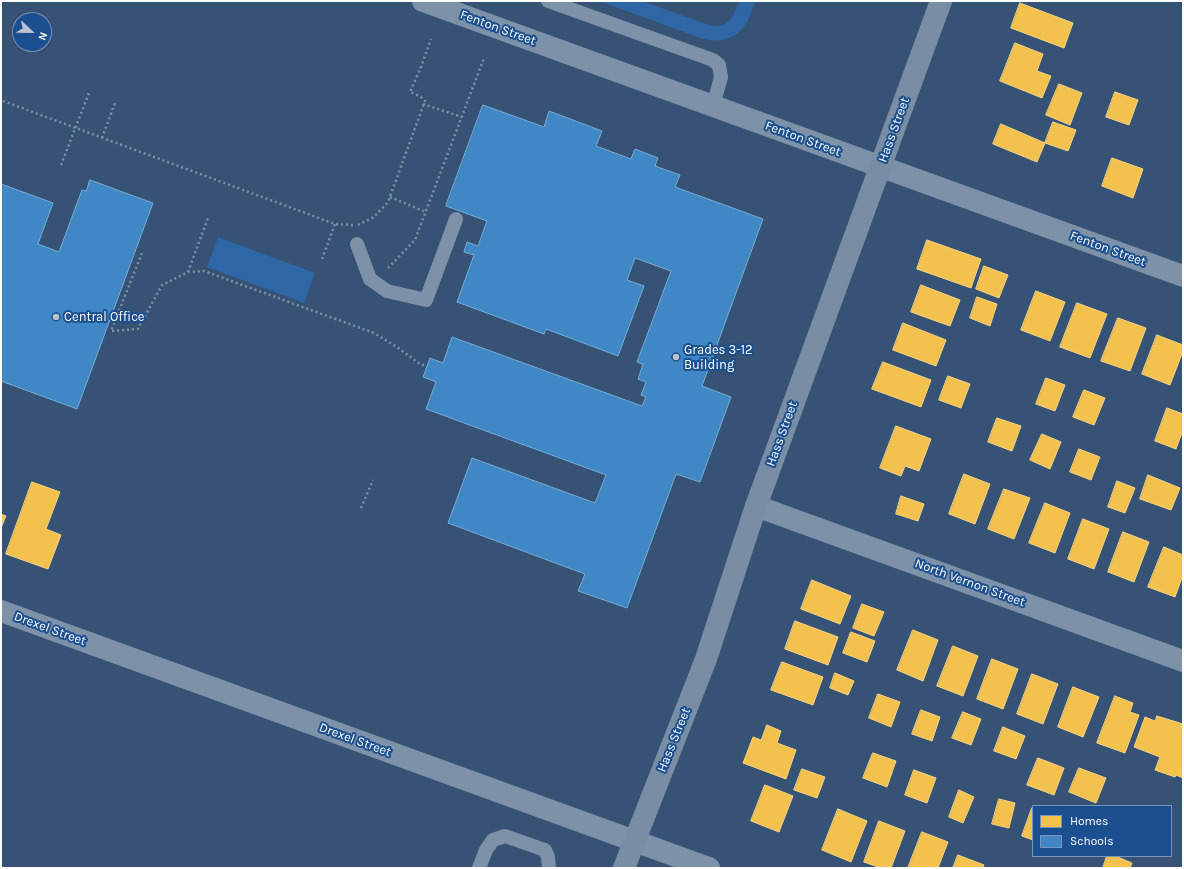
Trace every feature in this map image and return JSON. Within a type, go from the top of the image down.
[{"type":"street","name":"Fenton Street","points":[[423,1],[1183,276]]},
{"type":"street","name":"Hass Street","points":[[624,868],[706,659],[756,506],[941,1]]},
{"type":"street","name":"North Vernon Street","points":[[756,506],[1183,661]]},
{"type":"street","name":"Drexel Street","points":[[1,612],[709,868]]},
{"type":"lane","points":[[548,1],[713,60],[719,65],[721,77],[713,106]]},
{"type":"lane","points":[[357,244],[370,279],[387,291],[426,300],[456,219]]},
{"type":"lane","points":[[479,868],[486,850],[493,840],[505,836],[545,850],[549,868]]},
{"type":"path","points":[[3,102],[335,224],[358,225],[374,217],[388,202],[390,197],[425,101],[420,96],[410,92],[431,39]]},
{"type":"path","points":[[384,271],[415,240],[484,58]]},
{"type":"path","points":[[61,165],[89,93]]},
{"type":"path","points":[[102,138],[115,102]]},
{"type":"path","points":[[424,104],[462,117]]},
{"type":"path","points":[[390,197],[426,212]]},
{"type":"path","points":[[188,272],[208,218]]},
{"type":"path","points":[[322,259],[335,224]]},
{"type":"path","points":[[142,253],[111,331],[138,329],[162,285],[188,272],[204,271],[374,333],[420,364],[427,366]]},
{"type":"path","points":[[361,508],[373,480]]},
{"type":"shaded area","points":[[599,1],[642,1],[709,25],[716,26],[726,24],[735,12],[739,1],[755,1],[745,25],[737,34],[727,39],[709,40]]},
{"type":"shaded area","points":[[218,237],[315,273],[304,303],[207,267]]},
{"type":"building: Homes","points":[[1020,3],[1073,23],[1064,48],[1011,28]]},
{"type":"building: Homes","points":[[1015,43],[1043,54],[1037,71],[1051,76],[1042,98],[1000,81]]},
{"type":"building: Homes","points":[[1059,84],[1082,93],[1070,125],[1046,115]]},
{"type":"building: Homes","points":[[1115,92],[1138,100],[1129,125],[1106,117]]},
{"type":"building: Homes","points":[[1053,122],[1076,130],[1068,151],[1045,143]]},
{"type":"building: Homes","points":[[1001,124],[1045,143],[1037,162],[993,144]]},
{"type":"building: Homes","points":[[1112,158],[1143,169],[1133,198],[1102,186]]},
{"type":"building: Homes","points":[[927,240],[981,259],[971,288],[917,269]]},
{"type":"building: Homes","points":[[984,266],[1008,275],[999,298],[976,289]]},
{"type":"building: Homes","points":[[921,285],[960,300],[950,326],[911,312]]},
{"type":"building: Homes","points":[[1036,291],[1065,302],[1050,341],[1021,330]]},
{"type":"building: Homes","points":[[977,297],[997,304],[990,326],[970,318]]},
{"type":"building: Homes","points":[[1077,303],[1107,314],[1090,358],[1060,347]]},
{"type":"building: Homes","points":[[1118,318],[1146,328],[1130,371],[1101,361]]},
{"type":"building: Homes","points":[[903,323],[946,340],[936,366],[893,350]]},
{"type":"building: Homes","points":[[1157,335],[1183,345],[1183,351],[1170,385],[1142,374]]},
{"type":"building: Homes","points":[[883,362],[931,380],[921,407],[872,389]]},
{"type":"building: Homes","points":[[948,376],[970,384],[961,408],[939,400]]},
{"type":"building: Homes","points":[[1046,378],[1065,385],[1055,411],[1036,404]]},
{"type":"building: Homes","points":[[1084,390],[1105,398],[1094,425],[1073,417]]},
{"type":"building: Homes","points":[[1167,408],[1183,414],[1183,430],[1176,449],[1155,441]]},
{"type":"building: Homes","points":[[997,418],[1021,426],[1012,451],[988,442]]},
{"type":"building: Homes","points":[[896,426],[931,439],[919,471],[905,466],[901,476],[880,468]]},
{"type":"building: Homes","points":[[1042,434],[1061,442],[1050,469],[1030,460]]},
{"type":"building: Homes","points":[[1079,449],[1100,457],[1091,480],[1070,472]]},
{"type":"building: Homes","points":[[964,474],[990,484],[975,524],[949,514]]},
{"type":"building: Homes","points":[[1148,475],[1180,488],[1171,510],[1140,499]]},
{"type":"building: Homes","points":[[1117,481],[1135,488],[1125,513],[1108,507]]},
{"type":"building: Homes","points":[[32,482],[60,492],[46,529],[61,535],[48,569],[6,554]]},
{"type":"building: Homes","points":[[1004,489],[1030,498],[1014,539],[988,529]]},
{"type":"building: Homes","points":[[901,496],[924,504],[918,521],[896,514]]},
{"type":"building: Homes","points":[[1045,503],[1070,513],[1055,553],[1029,543]]},
{"type":"building: Homes","points":[[1,514],[6,516],[1,528]]},
{"type":"building: Homes","points":[[1083,519],[1109,529],[1094,569],[1068,559]]},
{"type":"building: Homes","points":[[1123,532],[1149,542],[1134,582],[1108,572]]},
{"type":"building: Homes","points":[[1164,547],[1183,555],[1183,575],[1175,597],[1148,587]]},
{"type":"building: Homes","points":[[812,580],[851,596],[840,624],[801,609]]},
{"type":"building: Homes","points":[[862,604],[884,612],[874,636],[853,628]]},
{"type":"building: Homes","points":[[795,621],[838,637],[828,665],[785,649]]},
{"type":"building: Homes","points":[[913,630],[938,640],[923,681],[897,670]]},
{"type":"building: Homes","points":[[851,632],[875,641],[867,662],[843,653]]},
{"type":"building: Homes","points":[[953,646],[978,656],[963,696],[937,686]]},
{"type":"building: Homes","points":[[992,659],[1018,669],[1003,709],[977,699]]},
{"type":"building: Homes","points":[[782,662],[823,677],[813,705],[771,690]]},
{"type":"building: Homes","points":[[835,673],[854,681],[848,695],[830,688]]},
{"type":"building: Homes","points":[[1032,674],[1058,684],[1043,724],[1017,714]]},
{"type":"building: Homes","points":[[1073,687],[1099,697],[1083,737],[1058,727]]},
{"type":"building: Homes","points":[[878,694],[900,702],[891,727],[869,718]]},
{"type":"building: Homes","points":[[1115,696],[1133,703],[1130,712],[1139,715],[1125,753],[1097,743]]},
{"type":"building: Homes","points":[[921,710],[940,717],[932,741],[912,734]]},
{"type":"building: Homes","points":[[963,712],[981,719],[971,745],[952,738]]},
{"type":"building: Homes","points":[[1157,716],[1183,724],[1181,730],[1183,731],[1183,778],[1176,775],[1175,777],[1155,770],[1160,757],[1134,747],[1145,717],[1155,721]]},
{"type":"building: Homes","points":[[767,725],[781,731],[777,743],[796,750],[786,779],[743,763],[753,737],[761,740]]},
{"type":"building: Homes","points":[[1003,727],[1025,736],[1016,759],[994,751]]},
{"type":"building: Homes","points":[[873,753],[896,761],[887,787],[863,778]]},
{"type":"building: Homes","points":[[1038,758],[1064,768],[1054,795],[1027,785]]},
{"type":"building: Homes","points":[[1079,768],[1106,778],[1096,803],[1069,792]]},
{"type":"building: Homes","points":[[802,769],[825,777],[817,798],[794,790]]},
{"type":"building: Homes","points":[[914,770],[936,778],[927,803],[905,795]]},
{"type":"building: Homes","points":[[765,785],[793,796],[779,832],[751,821]]},
{"type":"building: Homes","points":[[959,790],[974,797],[963,823],[949,817]]},
{"type":"building: Homes","points":[[999,799],[1015,803],[1009,828],[992,824]]},
{"type":"building: Homes","points":[[1032,808],[1032,840],[1022,836]]},
{"type":"building: Homes","points":[[838,809],[867,821],[851,862],[822,850]]},
{"type":"building: Homes","points":[[879,821],[905,831],[891,868],[881,868],[864,862]]},
{"type":"building: Homes","points":[[922,832],[948,842],[938,868],[908,868]]},
{"type":"building: Homes","points":[[958,855],[984,865],[983,868],[953,868]]},
{"type":"building: Homes","points":[[1107,857],[1117,857],[1132,863],[1130,868],[1103,868]]},
{"type":"building: Schools","name":"Grades 3-12 Building","points":[[483,105],[544,127],[549,111],[602,131],[596,146],[631,159],[635,149],[658,158],[655,166],[680,175],[675,187],[763,219],[702,386],[731,397],[700,482],[676,474],[627,608],[578,591],[585,574],[448,523],[472,458],[595,503],[606,475],[426,409],[436,382],[423,377],[430,358],[443,363],[452,337],[642,406],[646,397],[641,395],[646,382],[638,379],[643,364],[637,362],[671,271],[635,258],[627,280],[644,286],[618,356],[546,329],[544,334],[457,302],[474,255],[464,252],[467,242],[478,246],[487,221],[446,206]]},
{"type":"building: Schools","name":"Central Office","points":[[90,180],[153,203],[77,409],[1,381],[1,184],[53,203],[38,244],[59,252],[82,190],[86,191]]},
{"type":"place","name":"Central Office","points":[[56,317]]},
{"type":"place","name":"Grades 3-12 Building","points":[[676,357]]}]
